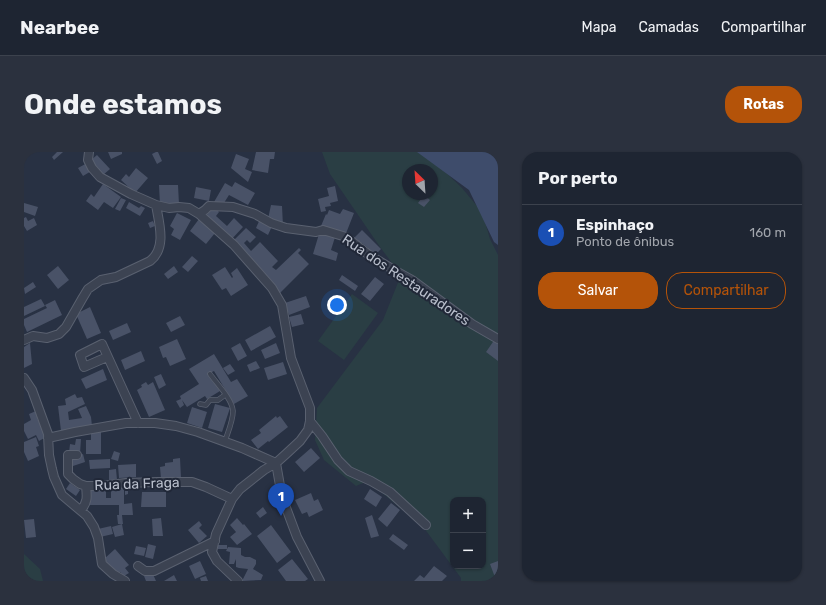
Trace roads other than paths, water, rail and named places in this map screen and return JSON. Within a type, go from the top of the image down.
[{"type":"street","points":[[89,152],[88,160],[92,168],[100,177],[156,206],[169,208],[189,208],[199,214],[234,245],[272,288],[282,305],[291,358],[310,408],[310,421],[308,430],[300,441],[276,463],[264,470],[240,489],[232,498],[216,534],[212,552],[217,562],[238,581]]},
{"type":"street","points":[[24,340],[33,336],[47,338],[59,334],[66,327],[88,289],[101,280],[116,277],[155,258],[158,252],[161,236],[156,206]]},
{"type":"street","name":"Rua dos Restauradores","points":[[199,214],[209,206],[233,207],[255,214],[271,223],[286,228],[316,232],[322,230],[346,237],[369,255],[412,280],[472,324],[498,339]]},
{"type":"street","points":[[107,357],[138,423]]},
{"type":"street","points":[[24,378],[32,390],[48,434],[49,456],[54,477],[62,495],[87,516],[98,538],[102,564],[113,574],[125,581]]},
{"type":"street","points":[[310,421],[338,460],[349,471],[390,492],[426,525]]},
{"type":"street","points":[[48,438],[126,423],[155,423],[176,426],[198,432],[242,448],[276,463]]},
{"type":"street","name":"Rua da Fraga","points":[[77,455],[68,455],[68,474],[80,484],[86,486],[126,483],[192,482],[232,498]]},
{"type":"street","points":[[276,463],[282,496],[298,537],[320,581]]},
{"type":"street","name":"Rua da Fraga","points":[[81,510],[87,499],[86,486]]},
{"type":"street","points":[[138,566],[145,571],[154,571],[215,540]]},
{"type":"lane","points":[[210,374],[230,401],[232,407],[233,412],[230,428],[225,442]]},
{"type":"lane","points":[[200,404],[206,405],[210,400],[218,400],[225,395]]},
{"type":"water","points":[[417,152],[498,152],[498,245],[494,242],[469,190],[438,167],[438,164],[433,164]]},
{"type":"place","name":"Espinhaço","points":[[281,516]]}]
